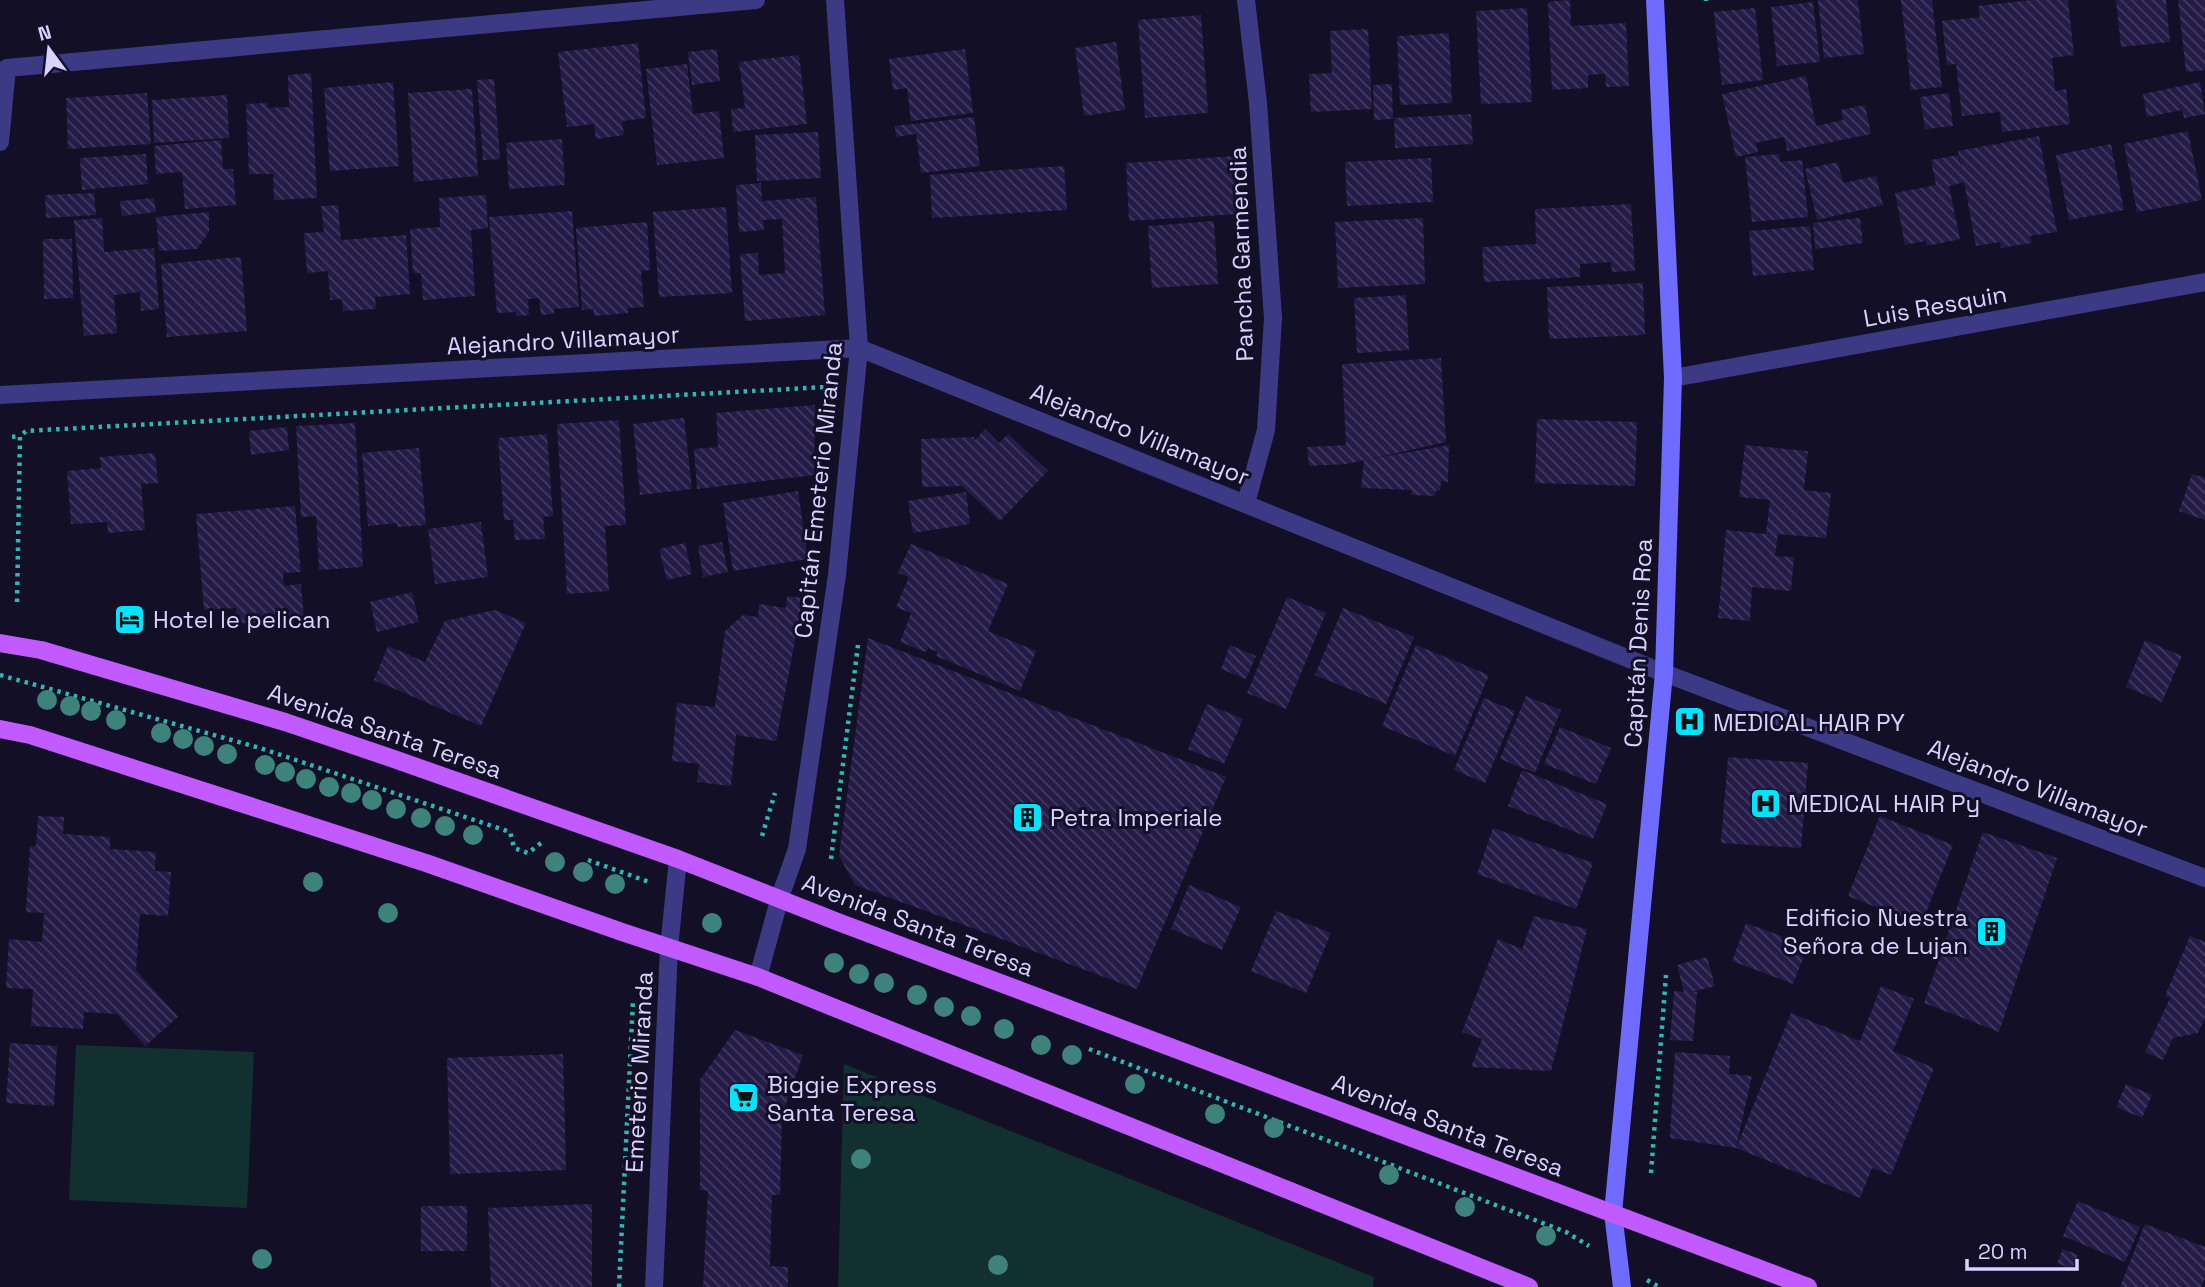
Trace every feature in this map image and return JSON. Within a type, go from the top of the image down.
[{"type":"main road","name":"Capitán Denis Roa","points":[[1622,1287],[1613,1213],[1664,673],[1673,378],[1655,0]]},
{"type":"main road","name":"Avenida Santa Teresa","points":[[0,643],[64,656],[285,722],[678,859],[838,922],[1808,1287]]},
{"type":"main road","points":[[0,729],[30,735],[426,863],[758,977],[1529,1287]]},
{"type":"street","points":[[0,142],[4,65],[756,0]]},
{"type":"street","name":"Capitán Emeterio Miranda","points":[[758,977],[780,897],[797,849],[837,575],[859,348],[835,0]]},
{"type":"street","name":"Pancha Garmendia","points":[[1246,0],[1258,103],[1273,318],[1266,430],[1246,503]]},
{"type":"street","name":"Luis Resquin","points":[[1673,378],[2205,282]]},
{"type":"street","name":"Alejandro Villamayor","points":[[0,396],[859,348],[1664,673],[2205,878]]},
{"type":"street","name":"Emeterio Miranda","points":[[654,1287],[669,948],[678,859]]},
{"type":"path","points":[[12,436],[20,436],[26,431],[826,387]]},
{"type":"path","points":[[17,602],[20,436]]},
{"type":"path","points":[[0,675],[16,677],[260,748],[510,832],[514,848],[528,853],[541,843],[553,847]]},
{"type":"path","points":[[576,856],[652,883]]},
{"type":"path","name":"Emeterio Miranda","points":[[620,1287],[633,1000]]},
{"type":"path","points":[[1077,1045],[1566,1232]]},
{"type":"green space","points":[[76,1045],[254,1052],[247,1208],[69,1200]]},
{"type":"green space","points":[[844,1064],[1374,1277],[1373,1287],[838,1287]]},
{"type":"building","points":[[1570,0],[1571,26],[1626,23],[1629,86],[1606,87],[1605,74],[1588,75],[1588,88],[1552,90],[1548,2]]},
{"type":"building","points":[[1818,0],[1858,0],[1864,54],[1824,58]]},
{"type":"building","points":[[1901,0],[1932,0],[1942,87],[1911,90]]},
{"type":"building","points":[[2032,0],[2068,0],[2074,55],[2052,58],[2055,91],[2066,89],[2070,124],[2002,132],[2000,112],[1962,116],[1956,64],[1947,65],[1942,21],[1980,17],[1978,6]]},
{"type":"building","points":[[2116,0],[2166,0],[2170,42],[2121,47]]},
{"type":"building","points":[[2178,0],[2205,0],[2205,70],[2186,72]]},
{"type":"building","points":[[1813,2],[1820,62],[1777,66],[1771,7]]},
{"type":"building","points":[[1527,8],[1532,102],[1481,104],[1476,11]]},
{"type":"building","points":[[1755,8],[1763,80],[1722,85],[1714,12]]},
{"type":"building","points":[[1201,15],[1208,113],[1145,118],[1138,20]]},
{"type":"building","points":[[1368,29],[1372,109],[1311,112],[1309,74],[1332,73],[1330,31]]},
{"type":"building","points":[[1449,33],[1452,103],[1400,105],[1397,36]]},
{"type":"building","points":[[1116,42],[1125,110],[1084,116],[1075,48]]},
{"type":"building","points":[[638,43],[646,118],[622,121],[624,135],[596,139],[594,124],[567,127],[558,52]]},
{"type":"building","points":[[717,49],[720,81],[692,85],[688,52]]},
{"type":"building","points":[[965,49],[973,113],[911,121],[907,88],[893,90],[889,59]]},
{"type":"building","points":[[799,55],[807,124],[733,132],[731,109],[745,108],[739,62]]},
{"type":"building","points":[[687,64],[693,114],[719,111],[724,158],[657,165],[646,69]]},
{"type":"building","points":[[311,73],[317,198],[274,200],[273,174],[249,174],[246,104],[267,103],[268,108],[289,107],[288,75]]},
{"type":"building","points":[[1806,76],[1816,126],[1843,120],[1841,110],[1865,105],[1871,134],[1787,151],[1784,137],[1756,143],[1758,152],[1736,157],[1722,94]]},
{"type":"building","points":[[494,79],[500,159],[483,160],[477,80]]},
{"type":"building","points":[[393,82],[399,166],[330,171],[324,88]]},
{"type":"building","points":[[2200,82],[2205,114],[2184,118],[2182,110],[2147,117],[2143,94]]},
{"type":"building","points":[[1392,84],[1393,119],[1374,120],[1373,85]]},
{"type":"building","points":[[472,89],[478,176],[414,182],[408,93]]},
{"type":"building","points":[[147,93],[151,144],[68,149],[66,98]]},
{"type":"building","points":[[1949,93],[1953,126],[1925,129],[1920,97]]},
{"type":"building","points":[[227,95],[229,138],[154,143],[152,100]]},
{"type":"building","points":[[1471,114],[1473,144],[1395,148],[1394,118]]},
{"type":"building","points":[[974,117],[980,166],[921,173],[916,134],[896,137],[895,126]]},
{"type":"building","points":[[2188,131],[2202,200],[2137,212],[2124,144]]},
{"type":"building","points":[[818,132],[821,178],[757,181],[755,135]]},
{"type":"building","points":[[2039,136],[2057,232],[2030,236],[2032,243],[2001,248],[2000,242],[1976,246],[1964,182],[1949,186],[1960,239],[1927,246],[1926,241],[1905,245],[1895,193],[1936,185],[1931,160],[1958,155],[1963,176],[1958,151]]},
{"type":"building","points":[[562,139],[565,185],[509,189],[506,143]]},
{"type":"building","points":[[221,140],[223,169],[233,169],[236,205],[185,209],[182,172],[156,174],[154,146]]},
{"type":"building","points":[[2111,144],[2124,210],[2069,220],[2056,155]]},
{"type":"building","points":[[146,154],[148,184],[82,190],[80,158]]},
{"type":"building","points":[[1779,154],[1780,162],[1802,160],[1808,217],[1752,222],[1745,157]]},
{"type":"building","points":[[1236,156],[1240,214],[1129,221],[1126,163]]},
{"type":"building","points":[[1431,158],[1433,202],[1347,206],[1345,162]]},
{"type":"building","points":[[1838,162],[1843,183],[1876,176],[1883,205],[1817,220],[1805,169]]},
{"type":"building","points":[[1064,166],[1067,210],[932,218],[930,175]]},
{"type":"building","points":[[761,183],[762,201],[816,197],[825,315],[745,321],[740,254],[758,253],[759,275],[785,273],[782,219],[763,220],[764,230],[739,232],[736,185]]},
{"type":"building","points":[[94,193],[96,215],[46,218],[45,195]]},
{"type":"building","points":[[486,195],[488,228],[471,230],[475,296],[423,300],[421,273],[413,273],[410,229],[440,227],[439,198]]},
{"type":"building","points":[[154,198],[156,212],[122,216],[120,201]]},
{"type":"building","points":[[1631,204],[1635,271],[1612,272],[1611,262],[1580,264],[1580,277],[1484,282],[1482,247],[1536,244],[1535,209]]},
{"type":"building","points":[[338,205],[341,240],[406,235],[410,294],[375,297],[376,309],[343,311],[342,299],[330,300],[328,271],[307,273],[304,233],[324,232],[321,206]]},
{"type":"building","points":[[726,207],[732,293],[659,297],[653,212]]},
{"type":"building","points":[[572,211],[579,307],[554,309],[554,314],[541,315],[539,298],[528,299],[529,315],[516,316],[516,312],[497,313],[489,217]]},
{"type":"building","points":[[209,212],[209,232],[197,249],[159,251],[156,217]]},
{"type":"building","points":[[102,218],[104,252],[154,248],[159,309],[141,311],[140,292],[114,295],[117,333],[84,336],[74,220]]},
{"type":"building","points":[[1423,218],[1425,284],[1338,288],[1335,222]]},
{"type":"building","points":[[1860,218],[1863,243],[1815,249],[1813,223]]},
{"type":"building","points":[[1214,221],[1218,284],[1152,288],[1148,226]]},
{"type":"building","points":[[647,222],[650,270],[641,271],[644,307],[628,308],[628,313],[594,316],[593,309],[582,310],[576,228]]},
{"type":"building","points":[[1810,226],[1814,270],[1753,276],[1749,231]]},
{"type":"building","points":[[43,239],[72,239],[73,298],[44,299]]},
{"type":"building","points":[[241,257],[247,331],[167,337],[161,264]]},
{"type":"building","points":[[1643,283],[1645,335],[1549,339],[1547,287]]},
{"type":"building","points":[[1406,295],[1409,350],[1357,353],[1354,298]]},
{"type":"building","points":[[1441,358],[1446,442],[1370,459],[1449,445],[1448,482],[1441,481],[1440,491],[1436,490],[1435,496],[1411,495],[1412,490],[1361,488],[1364,460],[1347,464],[1309,466],[1307,447],[1346,445],[1342,364]]},
{"type":"building","points":[[815,405],[814,475],[697,489],[694,449],[718,447],[716,413]]},
{"type":"building","points":[[684,418],[692,489],[640,495],[633,424]]},
{"type":"building","points":[[1537,419],[1637,422],[1635,486],[1535,483]]},
{"type":"building","points":[[619,420],[626,525],[605,526],[609,591],[567,594],[557,424]]},
{"type":"building","points":[[355,423],[363,567],[319,570],[316,516],[301,517],[296,426]]},
{"type":"building","points":[[287,427],[289,450],[251,455],[249,431]]},
{"type":"building","points":[[985,429],[999,443],[1008,434],[1048,471],[1000,521],[962,486],[922,487],[921,439],[974,437],[974,441]]},
{"type":"building","points":[[547,434],[553,516],[543,517],[545,539],[515,540],[513,520],[504,520],[498,438]]},
{"type":"building","points":[[1745,445],[1808,451],[1804,490],[1831,493],[1826,538],[1778,534],[1775,556],[1794,557],[1791,591],[1752,587],[1750,621],[1718,618],[1726,530],[1766,534],[1770,500],[1739,497]]},
{"type":"building","points":[[419,448],[426,525],[397,527],[397,523],[368,526],[362,453]]},
{"type":"building","points":[[155,453],[158,483],[141,484],[145,530],[108,533],[107,522],[71,524],[67,471],[101,468],[100,457]]},
{"type":"building","points":[[2192,474],[2205,478],[2205,520],[2179,511]]},
{"type":"building","points":[[798,491],[808,559],[733,571],[723,503]]},
{"type":"building","points":[[966,492],[970,524],[913,533],[908,501]]},
{"type":"building","points":[[295,506],[301,572],[283,573],[284,586],[301,584],[304,618],[237,624],[236,608],[204,610],[196,514]]},
{"type":"building","points":[[481,522],[488,577],[435,584],[428,529]]},
{"type":"building","points":[[722,542],[728,572],[703,577],[698,546]]},
{"type":"building","points":[[685,543],[692,574],[667,580],[659,549]]},
{"type":"building","points":[[911,544],[1008,584],[988,631],[1036,651],[1020,691],[936,656],[938,652],[928,648],[926,652],[900,642],[911,613],[896,607],[909,577],[898,573]]},
{"type":"building","points":[[412,592],[419,622],[377,632],[370,602]]},
{"type":"building","points":[[787,596],[803,598],[776,741],[736,735],[731,786],[697,782],[699,764],[672,761],[677,703],[715,707],[725,631],[743,615],[758,617],[759,604],[786,608]]},
{"type":"building","points":[[1287,597],[1326,613],[1286,709],[1247,693]]},
{"type":"building","points":[[1343,608],[1414,637],[1386,704],[1315,675]]},
{"type":"building","points":[[495,610],[526,623],[481,726],[374,680],[388,646],[425,662],[445,621]]},
{"type":"building","name":"Petra Imperiale","points":[[868,638],[1226,777],[1137,989],[855,885],[839,856]]},
{"type":"building","points":[[2145,640],[2182,656],[2162,702],[2126,687]]},
{"type":"building","points":[[1230,645],[1256,656],[1246,679],[1221,669]]},
{"type":"building","points":[[1416,645],[1489,675],[1455,756],[1382,726]]},
{"type":"building","points":[[1526,696],[1561,710],[1535,773],[1500,759]]},
{"type":"building","points":[[1484,698],[1515,711],[1485,783],[1454,770]]},
{"type":"building","points":[[1207,704],[1243,719],[1224,764],[1188,749]]},
{"type":"building","points":[[1560,727],[1611,748],[1596,784],[1544,764]]},
{"type":"building","points":[[1728,757],[1808,763],[1801,848],[1721,843]]},
{"type":"building","points":[[1522,770],[1607,804],[1593,839],[1508,806]]},
{"type":"building","points":[[38,816],[64,817],[63,834],[110,837],[110,849],[156,852],[155,871],[171,872],[168,916],[140,914],[136,970],[178,1017],[145,1046],[117,1014],[84,1012],[83,1029],[31,1026],[33,989],[6,988],[9,939],[42,942],[44,913],[26,912],[30,846],[36,846]]},
{"type":"building","points":[[1880,816],[1953,845],[1921,925],[1848,896]]},
{"type":"building","points":[[1493,828],[1593,863],[1576,909],[1477,874]]},
{"type":"building","name":"Edificio Nuestra Señora de Lujan","points":[[1983,832],[2057,858],[1999,1032],[1924,1003]]},
{"type":"building","points":[[1189,885],[1241,907],[1222,950],[1171,929]]},
{"type":"building","points":[[1276,911],[1331,933],[1306,993],[1251,971]]},
{"type":"building","points":[[1534,916],[1587,929],[1551,1071],[1471,1067],[1482,1039],[1462,1032],[1498,939],[1522,949]]},
{"type":"building","points":[[1746,923],[1808,946],[1793,984],[1732,961]]},
{"type":"building","points":[[2190,936],[2205,942],[2205,1017],[2198,1033],[2173,1038],[2163,1060],[2145,1052],[2170,998],[2165,996]]},
{"type":"building","points":[[1707,957],[1715,986],[1692,992],[1697,992],[1693,1041],[1670,1040],[1674,991],[1684,992],[1677,965]]},
{"type":"building","points":[[1881,986],[1914,999],[1893,1051],[1934,1068],[1891,1175],[1872,1168],[1860,1198],[1736,1148],[1791,1013],[1860,1041]]},
{"type":"building","name":"Biggie Express Santa Teresa","points":[[735,1030],[803,1055],[782,1115],[780,1195],[772,1195],[770,1266],[788,1267],[788,1287],[703,1287],[708,1191],[700,1190],[700,1080]]},
{"type":"building","points":[[10,1043],[57,1046],[54,1106],[6,1103]]},
{"type":"building","points":[[1675,1052],[1730,1056],[1729,1074],[1752,1076],[1736,1148],[1670,1138]]},
{"type":"building","points":[[563,1054],[566,1170],[450,1174],[447,1058]]},
{"type":"building","points":[[2126,1084],[2152,1095],[2142,1118],[2116,1107]]},
{"type":"building","points":[[2078,1201],[2140,1227],[2125,1262],[2063,1236]]},
{"type":"building","points":[[592,1204],[592,1287],[491,1287],[488,1208]]},
{"type":"building","points":[[421,1206],[467,1206],[467,1251],[421,1251]]},
{"type":"building","points":[[2145,1224],[2205,1247],[2205,1278],[2201,1287],[2120,1287]]},
{"type":"building","points":[[2063,1249],[2078,1255],[2072,1269],[2057,1263]]},
{"type":"place","name":"Hotel le pelican","points":[[130,619]]},
{"type":"place","name":"MEDICAL HAIR PY","points":[[1690,722]]},
{"type":"place","name":"MEDICAL HAIR Py","points":[[1765,803]]},
{"type":"place","name":"Petra Imperiale","points":[[1027,817]]},
{"type":"place","name":"Edificio Nuestra Señora de Lujan","points":[[1991,931]]},
{"type":"place","name":"Biggie Express Santa Teresa","points":[[744,1098]]}]
